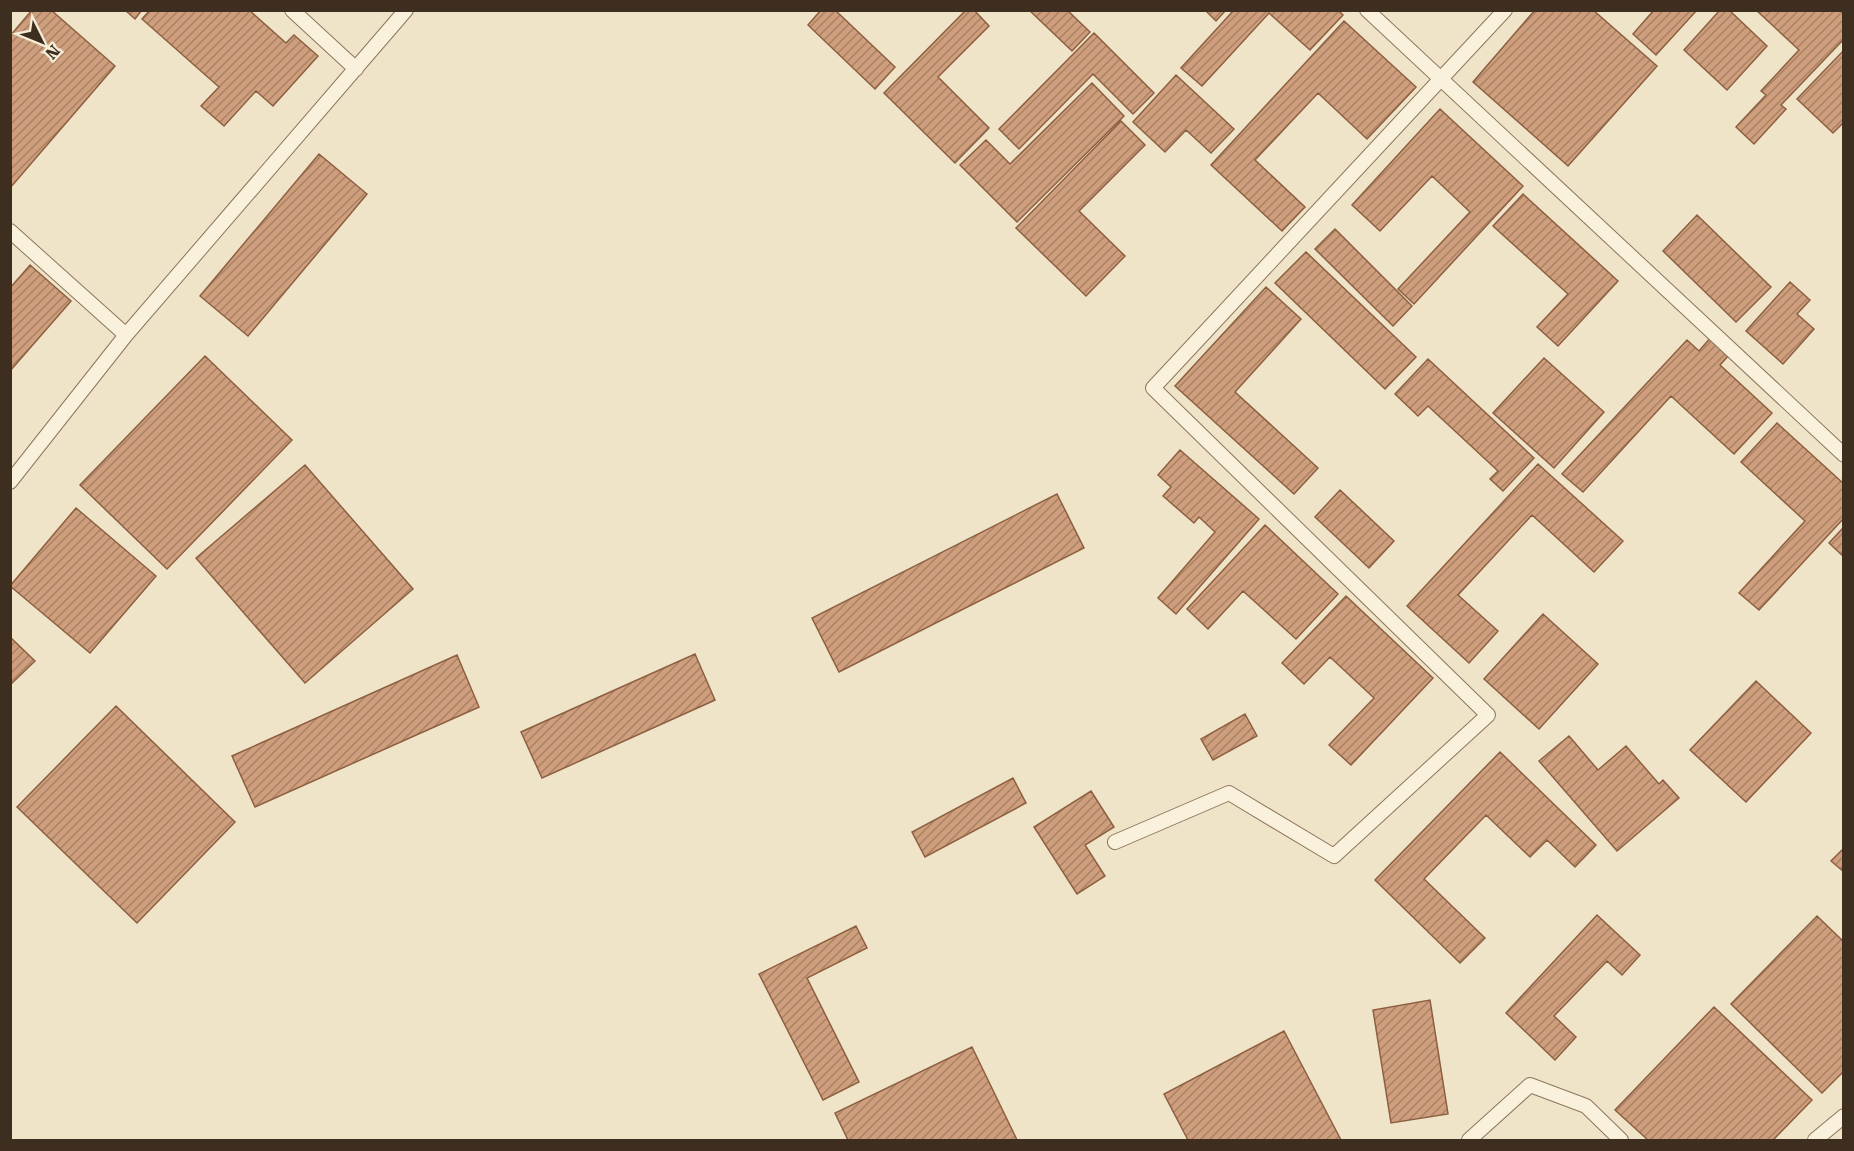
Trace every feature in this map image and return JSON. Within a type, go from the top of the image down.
[{"type":"lane","points":[[292,10],[357,69]]},
{"type":"lane","points":[[10,482],[126,335],[406,10]]},
{"type":"lane","points":[[1367,10],[1844,455]]},
{"type":"lane","points":[[1115,842],[1229,794],[1334,856],[1488,715],[1153,387],[1505,10]]},
{"type":"lane","points":[[10,231],[126,335]]},
{"type":"lane","points":[[1469,1140],[1530,1085],[1586,1106],[1622,1140]]},
{"type":"lane","points":[[1815,1140],[1844,1116]]},
{"type":"building","points":[[32,10],[51,10],[115,66],[10,188],[10,36]]},
{"type":"building","points":[[125,10],[142,10],[135,19]]},
{"type":"building","points":[[150,10],[249,10],[286,43],[294,35],[318,56],[273,106],[256,91],[224,126],[201,106],[219,87],[142,19]]},
{"type":"building","points":[[821,10],[835,10],[895,67],[875,89],[808,25]]},
{"type":"building","points":[[966,10],[974,10],[989,26],[938,77],[989,128],[955,163],[884,93]]},
{"type":"building","points":[[1029,10],[1067,10],[1090,32],[1072,51]]},
{"type":"building","points":[[1205,10],[1226,10],[1216,21]]},
{"type":"building","points":[[1234,10],[1338,10],[1343,15],[1310,50],[1269,13],[1202,86],[1181,68]]},
{"type":"building","points":[[1535,10],[1593,10],[1657,66],[1568,166],[1473,82]]},
{"type":"building","points":[[1654,10],[1697,10],[1656,55],[1633,34]]},
{"type":"building","points":[[1720,10],[1729,10],[1767,46],[1727,90],[1684,50]]},
{"type":"building","points":[[1756,10],[1840,10],[1844,14],[1844,39],[1781,105],[1786,109],[1754,144],[1736,127],[1766,95],[1761,91],[1799,50]]},
{"type":"building","points":[[1344,21],[1416,87],[1367,139],[1318,93],[1255,160],[1305,207],[1282,231],[1211,165]]},
{"type":"building","points":[[1094,33],[1154,93],[1133,114],[1093,74],[1019,149],[999,129]]},
{"type":"building","points":[[1844,50],[1844,122],[1833,133],[1797,99]]},
{"type":"building","points":[[1176,75],[1234,129],[1211,153],[1186,130],[1165,152],[1133,122]]},
{"type":"building","points":[[1092,83],[1124,116],[1017,222],[960,165],[986,140],[1010,164]]},
{"type":"building","points":[[1440,109],[1523,186],[1414,304],[1398,289],[1470,212],[1432,176],[1380,231],[1352,205]]},
{"type":"building","points":[[1121,121],[1145,145],[1079,211],[1125,256],[1086,296],[1016,228]]},
{"type":"building","points":[[319,154],[367,194],[248,336],[200,296]]},
{"type":"building","points":[[1523,194],[1618,281],[1558,346],[1537,327],[1568,294],[1493,226]]},
{"type":"building","points":[[1697,215],[1771,287],[1736,322],[1663,251]]},
{"type":"building","points":[[1335,229],[1412,306],[1393,326],[1315,249]]},
{"type":"building","points":[[1306,252],[1416,357],[1385,389],[1275,283]]},
{"type":"building","points":[[30,265],[71,301],[10,371],[10,288]]},
{"type":"building","points":[[1790,282],[1810,300],[1797,314],[1814,329],[1783,364],[1746,331]]},
{"type":"building","points":[[1266,287],[1301,319],[1235,392],[1318,468],[1294,494],[1175,386]]},
{"type":"building","points":[[1711,337],[1729,355],[1720,365],[1772,413],[1734,454],[1671,396],[1583,492],[1562,474],[1687,340],[1699,351]]},
{"type":"building","points":[[205,356],[292,440],[167,569],[80,485]]},
{"type":"building","points":[[1544,358],[1604,412],[1554,468],[1493,413]]},
{"type":"building","points":[[1428,359],[1534,458],[1503,491],[1490,479],[1498,471],[1428,406],[1418,416],[1395,394]]},
{"type":"building","points":[[1777,423],[1844,484],[1844,518],[1759,610],[1739,593],[1805,521],[1741,462]]},
{"type":"building","points":[[1180,450],[1259,519],[1176,614],[1158,598],[1215,532],[1199,517],[1194,523],[1163,496],[1171,487],[1158,475]]},
{"type":"building","points":[[1538,464],[1623,541],[1594,572],[1532,515],[1458,595],[1498,631],[1469,663],[1407,606]]},
{"type":"building","points":[[305,465],[413,589],[305,683],[196,558]]},
{"type":"building","points":[[1340,490],[1394,541],[1369,568],[1315,517]]},
{"type":"building","points":[[1057,494],[1084,548],[839,672],[812,618]]},
{"type":"building","points":[[76,508],[156,576],[90,653],[10,586]]},
{"type":"building","points":[[1265,525],[1338,594],[1296,639],[1243,591],[1208,629],[1187,609]]},
{"type":"building","points":[[1844,527],[1844,557],[1829,543]]},
{"type":"building","points":[[1346,596],[1433,678],[1351,765],[1329,745],[1374,698],[1330,657],[1304,684],[1282,663]]},
{"type":"building","points":[[1543,614],[1598,664],[1539,729],[1484,679]]},
{"type":"building","points":[[10,637],[35,661],[10,685]]},
{"type":"building","points":[[695,654],[715,700],[542,778],[521,732]]},
{"type":"building","points":[[457,655],[479,707],[255,807],[232,756]]},
{"type":"building","points":[[1756,681],[1811,733],[1746,802],[1690,750]]},
{"type":"building","points":[[116,706],[235,822],[137,923],[17,807]]},
{"type":"building","points":[[1245,714],[1257,736],[1213,760],[1201,739]]},
{"type":"building","points":[[1569,736],[1598,770],[1626,746],[1659,784],[1663,780],[1679,798],[1617,851],[1539,761]]},
{"type":"building","points":[[1500,752],[1596,845],[1575,867],[1547,840],[1530,857],[1486,815],[1424,879],[1485,938],[1460,963],[1375,880]]},
{"type":"building","points":[[1013,778],[1026,803],[925,857],[912,832]]},
{"type":"building","points":[[1091,791],[1114,827],[1085,845],[1105,876],[1077,894],[1034,827]]},
{"type":"building","points":[[1844,848],[1844,872],[1831,861]]},
{"type":"building","points":[[1597,915],[1640,955],[1622,975],[1607,961],[1554,1016],[1576,1037],[1555,1060],[1506,1013]]},
{"type":"building","points":[[1817,916],[1844,942],[1844,1071],[1822,1093],[1731,1004]]},
{"type":"building","points":[[856,926],[867,948],[807,978],[859,1082],[823,1100],[759,974]]},
{"type":"building","points":[[1430,1000],[1448,1114],[1391,1123],[1373,1010]]},
{"type":"building","points":[[1714,1007],[1812,1100],[1773,1140],[1648,1140],[1615,1110]]},
{"type":"building","points":[[1284,1031],[1341,1140],[1188,1140],[1164,1094]]},
{"type":"building","points":[[972,1047],[1017,1140],[848,1140],[835,1113]]}]
